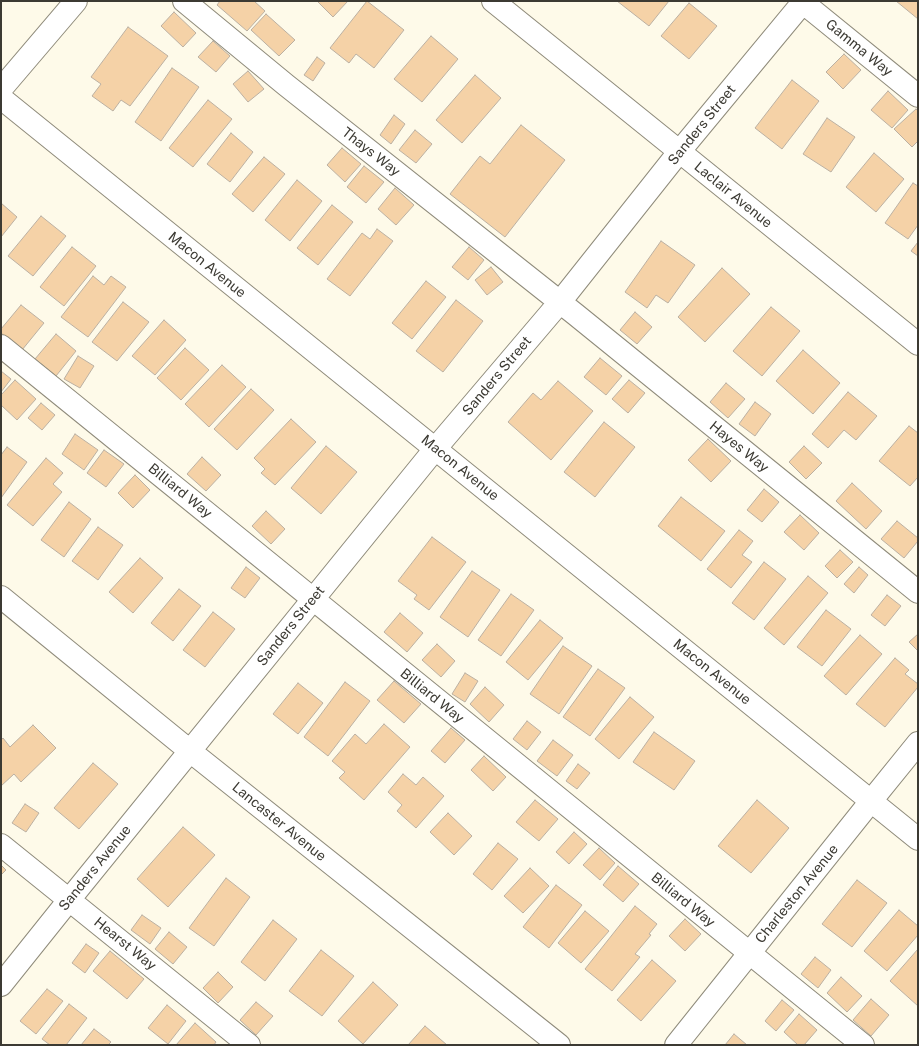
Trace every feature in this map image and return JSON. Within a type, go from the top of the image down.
[{"type":"street","points":[[1,88],[76,1]]},
{"type":"street","name":"Thays Way","points":[[184,1],[286,86],[560,302]]},
{"type":"street","name":"Laclair Avenue","points":[[493,1],[918,344]]},
{"type":"street","name":"Sanders Street","points":[[190,750],[435,449],[560,302],[679,152],[802,2]]},
{"type":"street","name":"Gamma Way","points":[[802,2],[918,96]]},
{"type":"street","name":"Macon Avenue","points":[[1,98],[918,839]]},
{"type":"street","name":"Hayes Way","points":[[560,302],[918,592]]},
{"type":"street","name":"Billiard Way","points":[[1,346],[863,1045]]},
{"type":"street","name":"Lancaster Avenue","points":[[1,597],[558,1045]]},
{"type":"street","name":"Charleston Avenue","points":[[676,1045],[918,743]]},
{"type":"street","name":"Sanders Avenue","points":[[1,985],[190,750]]},
{"type":"street","name":"Hearst Way","points":[[1,845],[249,1045]]},
{"type":"building","points":[[220,1],[254,1],[265,11],[247,31],[217,5]]},
{"type":"building","points":[[317,1],[348,1],[333,17]]},
{"type":"building","points":[[367,1],[404,30],[374,68],[356,54],[349,63],[330,48]]},
{"type":"building","points":[[617,1],[669,1],[649,26]]},
{"type":"building","points":[[896,1],[918,1],[918,19]]},
{"type":"building","points":[[689,3],[717,26],[689,59],[661,36]]},
{"type":"building","points":[[174,12],[196,33],[183,47],[161,26]]},
{"type":"building","points":[[266,14],[295,40],[279,56],[251,30]]},
{"type":"building","points":[[128,27],[168,56],[130,106],[121,100],[113,111],[92,96],[101,84],[91,77]]},
{"type":"building","points":[[431,36],[458,59],[422,102],[394,79]]},
{"type":"building","points":[[213,41],[230,56],[216,72],[198,57]]},
{"type":"building","points":[[844,54],[861,70],[843,89],[826,72]]},
{"type":"building","points":[[317,57],[325,63],[313,81],[304,75]]},
{"type":"building","points":[[172,68],[199,87],[161,141],[135,122]]},
{"type":"building","points":[[248,71],[264,89],[248,102],[233,84]]},
{"type":"building","points":[[475,75],[501,98],[462,143],[436,120]]},
{"type":"building","points":[[792,80],[819,101],[782,149],[755,128]]},
{"type":"building","points":[[888,91],[908,110],[892,128],[871,110]]},
{"type":"building","points":[[208,100],[232,119],[193,167],[169,148]]},
{"type":"building","points":[[916,109],[918,111],[918,141],[912,147],[894,129]]},
{"type":"building","points":[[394,115],[405,124],[391,144],[380,135]]},
{"type":"building","points":[[827,118],[855,137],[831,172],[803,154]]},
{"type":"building","points":[[521,125],[565,160],[505,237],[450,194],[480,156],[490,164]]},
{"type":"building","points":[[415,130],[432,144],[416,163],[399,150]]},
{"type":"building","points":[[231,133],[253,152],[230,182],[207,164]]},
{"type":"building","points":[[342,148],[361,164],[345,182],[327,165]]},
{"type":"building","points":[[874,153],[904,179],[876,212],[846,187]]},
{"type":"building","points":[[264,157],[285,174],[253,212],[232,194]]},
{"type":"building","points":[[364,166],[384,182],[366,203],[347,187]]},
{"type":"building","points":[[297,180],[322,201],[290,241],[265,220]]},
{"type":"building","points":[[913,183],[918,186],[918,225],[908,239],[885,223]]},
{"type":"building","points":[[395,188],[414,205],[396,225],[378,209]]},
{"type":"building","points":[[1,203],[17,217],[1,237]]},
{"type":"building","points":[[332,205],[353,222],[318,265],[297,248]]},
{"type":"building","points":[[41,216],[66,236],[33,276],[8,256]]},
{"type":"building","points":[[377,229],[393,241],[350,296],[327,279],[362,233],[370,239]]},
{"type":"building","points":[[661,241],[695,265],[668,303],[656,295],[647,308],[625,292]]},
{"type":"building","points":[[918,242],[918,256],[911,251]]},
{"type":"building","points":[[72,247],[96,266],[64,306],[40,287]]},
{"type":"building","points":[[469,247],[484,260],[468,280],[452,267]]},
{"type":"building","points":[[491,267],[503,282],[487,295],[475,280]]},
{"type":"building","points":[[722,268],[750,294],[705,342],[678,317]]},
{"type":"building","points":[[93,276],[104,285],[111,276],[126,287],[88,337],[61,317]]},
{"type":"building","points":[[426,281],[446,297],[412,339],[392,323]]},
{"type":"building","points":[[456,300],[483,321],[443,372],[416,351]]},
{"type":"building","points":[[123,302],[149,322],[117,361],[92,342]]},
{"type":"building","points":[[21,305],[44,323],[22,350],[1,333],[1,329]]},
{"type":"building","points":[[771,307],[800,331],[762,376],[733,351]]},
{"type":"building","points":[[635,312],[652,327],[637,344],[620,330]]},
{"type":"building","points":[[164,320],[186,340],[155,375],[132,356]]},
{"type":"building","points":[[56,334],[76,351],[56,376],[35,359]]},
{"type":"building","points":[[185,348],[209,370],[181,400],[157,378]]},
{"type":"building","points":[[803,350],[840,383],[813,414],[776,381]]},
{"type":"building","points":[[78,356],[94,366],[80,388],[64,379]]},
{"type":"building","points":[[600,358],[622,376],[606,395],[584,377]]},
{"type":"building","points":[[222,365],[246,387],[209,427],[185,404]]},
{"type":"building","points":[[1,371],[11,379],[1,392]]},
{"type":"building","points":[[15,380],[36,399],[17,420],[1,405],[1,395]]},
{"type":"building","points":[[629,380],[645,393],[628,413],[612,399]]},
{"type":"building","points":[[558,381],[593,411],[551,460],[508,422],[533,393],[541,400]]},
{"type":"building","points":[[726,383],[745,399],[728,418],[710,402]]},
{"type":"building","points":[[251,389],[274,410],[237,450],[214,429]]},
{"type":"building","points":[[848,392],[877,416],[856,440],[844,430],[828,448],[812,434]]},
{"type":"building","points":[[755,402],[771,414],[755,436],[739,424]]},
{"type":"building","points":[[41,403],[55,415],[42,430],[28,418]]},
{"type":"building","points":[[291,419],[316,442],[275,485],[261,473],[265,469],[254,458]]},
{"type":"building","points":[[604,422],[635,447],[595,497],[564,472]]},
{"type":"building","points":[[909,426],[918,433],[918,477],[910,486],[879,461]]},
{"type":"building","points":[[75,434],[98,450],[84,470],[62,454]]},
{"type":"building","points":[[708,439],[731,461],[711,482],[688,460]]},
{"type":"building","points":[[326,446],[357,472],[321,514],[291,488]]},
{"type":"building","points":[[804,446],[822,463],[806,479],[789,462]]},
{"type":"building","points":[[7,447],[27,462],[1,498],[1,455]]},
{"type":"building","points":[[104,450],[124,464],[106,487],[87,473]]},
{"type":"building","points":[[202,457],[221,475],[206,491],[187,474]]},
{"type":"building","points":[[46,458],[63,473],[53,484],[62,492],[33,526],[7,505]]},
{"type":"building","points":[[135,475],[150,490],[133,508],[118,493]]},
{"type":"building","points":[[852,483],[882,511],[866,529],[836,501]]},
{"type":"building","points":[[764,489],[779,502],[762,522],[747,510]]},
{"type":"building","points":[[681,497],[725,531],[701,561],[658,526]]},
{"type":"building","points":[[69,502],[91,519],[64,557],[41,540]]},
{"type":"building","points":[[266,511],[285,529],[271,544],[252,526]]},
{"type":"building","points":[[800,515],[819,533],[804,550],[784,532]]},
{"type":"building","points":[[897,521],[918,538],[918,541],[904,558],[881,539]]},
{"type":"building","points":[[98,527],[123,545],[98,580],[72,561]]},
{"type":"building","points":[[739,530],[753,541],[742,555],[752,562],[731,588],[707,569]]},
{"type":"building","points":[[432,537],[466,562],[429,610],[414,599],[417,595],[398,581]]},
{"type":"building","points":[[840,550],[853,562],[837,578],[825,566]]},
{"type":"building","points":[[140,558],[163,578],[133,613],[109,592]]},
{"type":"building","points":[[764,562],[786,579],[754,620],[732,603]]},
{"type":"building","points":[[246,567],[260,578],[245,598],[231,588]]},
{"type":"building","points":[[859,567],[868,575],[854,593],[844,584]]},
{"type":"building","points":[[472,571],[500,590],[468,637],[440,617]]},
{"type":"building","points":[[808,576],[828,593],[784,645],[764,628]]},
{"type":"building","points":[[179,589],[201,606],[173,641],[151,623]]},
{"type":"building","points":[[511,594],[534,610],[501,656],[478,640]]},
{"type":"building","points":[[887,595],[901,606],[885,626],[871,615]]},
{"type":"building","points":[[826,610],[851,629],[822,666],[797,647]]},
{"type":"building","points":[[213,612],[235,629],[205,667],[183,650]]},
{"type":"building","points":[[400,613],[423,633],[407,652],[384,632]]},
{"type":"building","points":[[540,620],[563,638],[528,680],[506,662]]},
{"type":"building","points":[[918,634],[918,651],[909,642]]},
{"type":"building","points":[[860,635],[882,654],[846,695],[824,676]]},
{"type":"building","points":[[437,644],[455,661],[441,677],[422,660]]},
{"type":"building","points":[[563,646],[592,666],[559,714],[530,694]]},
{"type":"building","points":[[895,658],[909,670],[905,674],[918,684],[918,687],[885,727],[856,704]]},
{"type":"building","points":[[598,669],[625,688],[590,736],[563,717]]},
{"type":"building","points":[[465,673],[478,681],[465,702],[452,694]]},
{"type":"building","points":[[394,681],[421,704],[404,723],[377,700]]},
{"type":"building","points":[[345,682],[370,701],[328,756],[304,737]]},
{"type":"building","points":[[298,683],[323,703],[298,734],[273,714]]},
{"type":"building","points":[[485,687],[504,705],[489,722],[470,704]]},
{"type":"building","points":[[630,697],[654,717],[619,759],[595,739]]},
{"type":"building","points":[[527,721],[541,732],[527,750],[513,739]]},
{"type":"building","points":[[384,724],[410,747],[364,800],[339,778],[345,772],[332,761],[355,734],[366,744]]},
{"type":"building","points":[[33,725],[56,748],[21,782],[14,774],[1,786],[1,740],[3,738],[10,747]]},
{"type":"building","points":[[451,728],[465,740],[445,763],[431,751]]},
{"type":"building","points":[[654,732],[695,761],[674,790],[633,762]]},
{"type":"building","points":[[553,740],[573,755],[557,776],[537,761]]},
{"type":"building","points":[[484,756],[506,777],[493,791],[471,770]]},
{"type":"building","points":[[93,763],[118,784],[79,829],[54,808]]},
{"type":"building","points":[[578,764],[590,773],[577,789],[566,781]]},
{"type":"building","points":[[403,774],[416,785],[423,777],[444,796],[416,828],[397,811],[402,805],[388,792]]},
{"type":"building","points":[[535,800],[558,819],[539,841],[516,822]]},
{"type":"building","points":[[757,800],[789,828],[751,873],[718,846]]},
{"type":"building","points":[[25,804],[39,813],[26,832],[12,823]]},
{"type":"building","points":[[448,813],[472,836],[454,855],[430,832]]},
{"type":"building","points":[[183,827],[215,855],[168,907],[137,879]]},
{"type":"building","points":[[574,832],[587,844],[569,864],[556,852]]},
{"type":"building","points":[[498,843],[518,859],[492,890],[473,874]]},
{"type":"building","points":[[599,848],[615,863],[600,880],[583,865]]},
{"type":"building","points":[[1,865],[6,870],[1,875]]},
{"type":"building","points":[[618,866],[639,884],[623,902],[603,885]]},
{"type":"building","points":[[530,868],[549,886],[523,913],[504,896]]},
{"type":"building","points":[[226,878],[250,897],[214,946],[189,928]]},
{"type":"building","points":[[857,880],[887,903],[852,947],[822,924]]},
{"type":"building","points":[[556,885],[582,905],[549,948],[523,927]]},
{"type":"building","points":[[635,906],[657,924],[649,934],[651,935],[635,954],[640,957],[612,991],[585,969]]},
{"type":"building","points":[[899,910],[918,926],[918,935],[887,971],[864,951]]},
{"type":"building","points":[[585,911],[609,931],[581,963],[558,943]]},
{"type":"building","points":[[142,915],[161,928],[150,944],[131,930]]},
{"type":"building","points":[[685,919],[701,934],[685,951],[669,936]]},
{"type":"building","points":[[273,920],[297,939],[265,981],[241,962]]},
{"type":"building","points":[[169,932],[187,947],[173,964],[155,949]]},
{"type":"building","points":[[86,944],[99,953],[85,973],[72,963]]},
{"type":"building","points":[[918,949],[918,1006],[890,981]]},
{"type":"building","points":[[321,950],[354,976],[322,1016],[289,991]]},
{"type":"building","points":[[110,951],[144,979],[127,999],[93,971]]},
{"type":"building","points":[[815,957],[831,970],[818,988],[801,974]]},
{"type":"building","points":[[652,960],[676,981],[641,1021],[617,1000]]},
{"type":"building","points":[[218,972],[233,987],[218,1003],[203,988]]},
{"type":"building","points":[[841,977],[862,996],[847,1012],[827,993]]},
{"type":"building","points":[[373,982],[398,1005],[363,1044],[338,1021]]},
{"type":"building","points":[[47,989],[63,1001],[36,1034],[20,1021]]},
{"type":"building","points":[[871,999],[889,1015],[871,1036],[853,1020]]},
{"type":"building","points":[[782,1000],[794,1010],[776,1031],[765,1021]]},
{"type":"building","points":[[256,1002],[273,1016],[256,1035],[240,1020]]},
{"type":"building","points":[[69,1004],[87,1018],[66,1045],[50,1045],[42,1039]]},
{"type":"building","points":[[167,1005],[186,1021],[168,1044],[148,1028]]},
{"type":"building","points":[[799,1014],[817,1030],[804,1045],[798,1045],[784,1032]]},
{"type":"building","points":[[195,1023],[216,1042],[214,1045],[176,1045]]},
{"type":"building","points":[[425,1026],[447,1045],[408,1045]]},
{"type":"building","points":[[94,1029],[111,1042],[108,1045],[81,1045]]},
{"type":"building","points":[[734,1034],[747,1045],[725,1045]]}]
